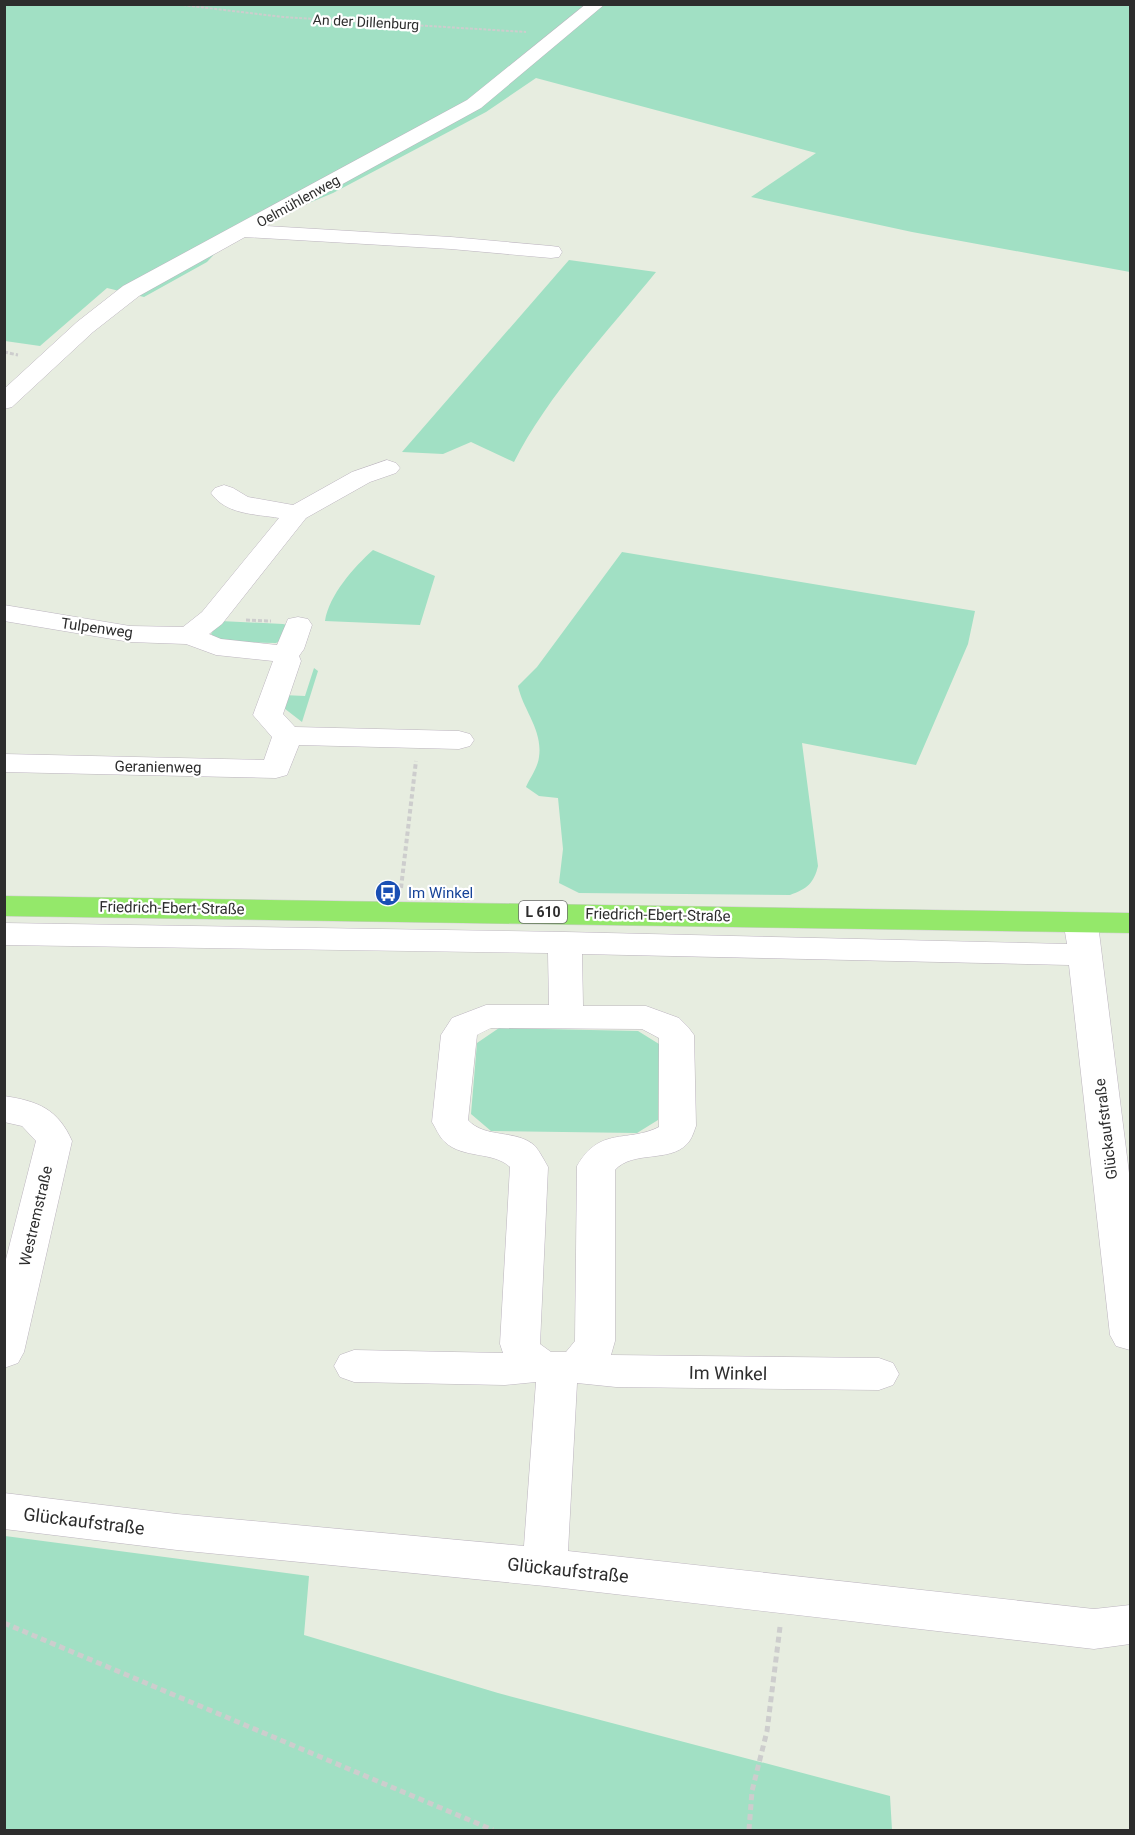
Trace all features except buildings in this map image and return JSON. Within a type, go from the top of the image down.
[{"type":"main road","name":"Friedrich-Ebert-Straße","points":[[4,906],[565,913],[1083,939],[1131,923]]},
{"type":"street","name":"Oelmühlenweg","points":[[4,402],[85,327],[136,288],[474,104],[597,4]]},
{"type":"street","points":[[243,231],[452,243],[551,252]]},
{"type":"street","points":[[190,636],[212,618],[297,513],[361,477],[387,468]]},
{"type":"street","points":[[224,493],[240,504],[297,513]]},
{"type":"street","name":"Tulpenweg","points":[[4,614],[130,634],[190,636],[200,642],[216,646],[277,652],[286,658]]},
{"type":"street","points":[[298,625],[268,715],[287,736],[459,740]]},
{"type":"street","name":"Geranienweg","points":[[4,763],[276,770],[287,736]]},
{"type":"street","name":"Friedrich-Ebert-Straße","points":[[4,934],[565,943],[1083,939]]},
{"type":"street","name":"Glückaufstraße","points":[[1083,939],[1131,1335]]},
{"type":"street","points":[[565,943],[566,1016]]},
{"type":"street","points":[[486,1016],[646,1018],[667,1026],[676,1035],[678,1126],[674,1135],[658,1144],[612,1150],[596,1166],[595,1341],[593,1351],[558,1367],[523,1353],[520,1344],[529,1167],[526,1160],[513,1149],[475,1143],[463,1138],[454,1130],[450,1122],[459,1035],[464,1026],[486,1016]]},
{"type":"street","name":"Westremstraße","points":[[4,1109],[24,1112],[39,1119],[50,1129],[54,1141],[4,1352]]},
{"type":"street","name":"Im Winkel","points":[[354,1366],[505,1369],[558,1367],[616,1371],[879,1374]]},
{"type":"street","points":[[545,1567],[558,1367]]},
{"type":"street","name":"Glückaufstraße","points":[[4,1511],[177,1532],[545,1567],[1094,1629],[1131,1625]]},
{"type":"path","name":"An der Dillenburg","points":[[174,4],[260,15],[559,35]]},
{"type":"path","points":[[212,618],[292,622],[298,625]]},
{"type":"path","points":[[400,893],[418,740]]},
{"type":"path","points":[[749,1830],[752,1791],[767,1731],[784,1594]]},
{"type":"path","points":[[4,1623],[493,1830]]},
{"type":"green space","points":[[5,5],[1130,5],[1130,272],[912,232],[751,197],[816,153],[536,78],[486,112],[333,193],[297,208],[223,245],[207,262],[144,297],[107,288],[40,346],[5,341]]},
{"type":"green space","points":[[569,260],[656,272],[561,388],[514,462],[471,442],[443,454],[402,452]]},
{"type":"green space","points":[[373,550],[435,576],[420,625],[325,621],[327,611],[337,592]]},
{"type":"green space","points":[[622,552],[975,611],[968,644],[916,765],[802,743],[818,866],[812,881],[801,890],[790,895],[579,893],[559,883],[563,849],[558,798],[539,796],[526,787],[537,765],[539,747],[535,729],[518,686],[537,667]]},
{"type":"green space","points":[[220,621],[287,625],[280,641],[276,643],[220,642],[211,634]]},
{"type":"green space","points":[[314,668],[318,671],[302,722],[280,705],[283,695],[305,696]]},
{"type":"green space","points":[[499,1028],[638,1031],[659,1044],[658,1120],[637,1133],[491,1131],[471,1114],[477,1043]]},
{"type":"green space","points":[[5,1536],[309,1576],[304,1635],[498,1693],[890,1796],[892,1830],[5,1830]]},
{"type":"place","name":"Im Winkel","points":[[388,893]]}]
